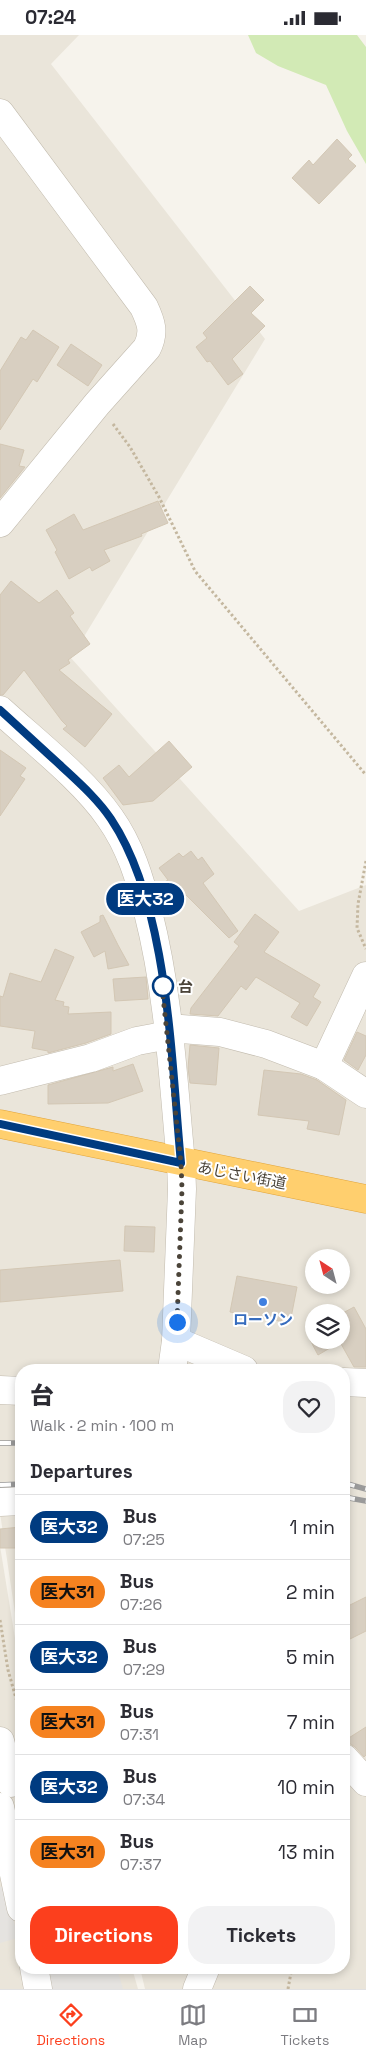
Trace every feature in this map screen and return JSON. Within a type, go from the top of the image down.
[{"type":"highway","name":"あじさい街道","points":[[0,1124],[181,1163],[366,1199]]},
{"type":"street","points":[[0,113],[144,307],[150,319],[152,330],[152,338],[147,348],[97,404],[0,523]]},
{"type":"street","points":[[3,719],[82,785],[110,818],[131,854],[141,884],[156,942],[168,1031],[181,1163],[182,1189],[176,1341],[173,1364]]},
{"type":"street","points":[[324,1066],[366,977]]},
{"type":"street","points":[[0,1081],[91,1058],[168,1031],[200,1029],[229,1034],[266,1044],[324,1066],[366,1094]]},
{"type":"street","points":[[176,1341],[230,1364]]},
{"type":"street","points":[[350,1383],[366,1383]]},
{"type":"street","points":[[0,1390],[15,1391]]},
{"type":"street","points":[[0,1502],[15,1501]]},
{"type":"street","points":[[0,1741],[8,1789],[15,1853]]},
{"type":"street","points":[[350,1765],[366,1782]]},
{"type":"street","points":[[35,1974],[38,1989]]},
{"type":"street","points":[[197,1989],[203,1974]]},
{"type":"path","points":[[97,404],[130,447],[159,497],[195,571],[366,775]]},
{"type":"path","points":[[366,861],[358,904],[356,928],[366,949]]},
{"type":"path","points":[[0,1620],[8,1670],[15,1695]]},
{"type":"path","points":[[288,1989],[291,1974]]},
{"type":"shaded area","name":"台","points":[[0,35],[79,35],[51,64],[265,339],[71,658],[299,911],[366,885],[366,1989],[145,1989],[141,1974],[350,1974],[350,1364],[15,1364],[15,1613],[0,1513]]},
{"type":"shaded area","points":[[0,1546],[15,1638],[15,1974],[134,1974],[138,1989],[0,1989]]},
{"type":"shaded area","points":[[5,1885],[15,1926],[15,1939],[0,1943],[0,1887]]},
{"type":"shaded area","points":[[50,1974],[119,1974],[123,1989],[52,1989]]},
{"type":"green space","points":[[248,35],[357,35],[366,47],[366,164],[347,131],[326,85],[278,66],[256,53]]},
{"type":"building","points":[[337,139],[352,155],[348,159],[356,166],[319,204],[292,178],[309,160],[313,165]]},
{"type":"building","points":[[250,286],[264,300],[251,313],[265,326],[232,359],[243,374],[228,385],[210,361],[207,362],[196,347],[207,338],[203,333]]},
{"type":"building","points":[[33,330],[59,347],[37,382],[33,379],[0,430],[0,371],[21,337],[26,340]]},
{"type":"building","points":[[71,344],[102,365],[88,386],[57,365]]},
{"type":"building","points":[[0,444],[24,450],[19,466],[25,467],[0,498]]},
{"type":"building","points":[[158,501],[168,523],[141,534],[142,536],[104,550],[110,561],[92,571],[90,567],[69,579],[46,530],[74,514],[83,530]]},
{"type":"building","points":[[11,581],[39,603],[57,590],[74,613],[70,616],[90,644],[68,660],[70,663],[59,670],[112,714],[85,747],[63,729],[67,726],[24,670],[3,695],[0,695],[0,595]]},
{"type":"building","points":[[169,741],[192,767],[153,801],[123,805],[103,778],[119,765],[129,777]]},
{"type":"building","points":[[0,750],[26,768],[20,776],[25,779],[0,816]]},
{"type":"building","points":[[191,851],[198,860],[202,857],[214,874],[203,883],[238,931],[229,938],[186,895],[177,902],[163,883],[168,880],[159,868],[179,853],[183,857]]},
{"type":"building","points":[[255,914],[279,932],[264,952],[320,985],[313,997],[321,1002],[307,1026],[291,1017],[300,1003],[256,977],[246,990],[241,986],[218,1016],[190,1014],[191,1008],[239,946],[234,942]]},
{"type":"building","points":[[103,915],[129,965],[108,969],[105,951],[94,957],[81,932],[100,922],[100,916]]},
{"type":"building","points":[[55,949],[74,957],[55,1000],[64,1002],[63,1006],[69,1007],[68,1014],[111,1012],[111,1034],[48,1053],[48,1051],[32,1048],[35,1031],[0,1026],[0,996],[3,997],[10,973],[41,982]]},
{"type":"building","points":[[146,977],[148,999],[115,1001],[113,979]]},
{"type":"building","points":[[357,1032],[366,1036],[366,1055],[358,1070],[344,1060]]},
{"type":"building","points":[[190,1045],[219,1048],[216,1085],[190,1083],[188,1068]]},
{"type":"building","points":[[133,1064],[143,1091],[108,1103],[48,1104],[48,1085],[113,1067],[113,1071]]},
{"type":"building","points":[[264,1070],[301,1074],[317,1080],[346,1100],[339,1135],[307,1129],[309,1121],[258,1115]]},
{"type":"building","points":[[125,1226],[155,1227],[154,1252],[124,1251]]},
{"type":"building","points":[[120,1260],[123,1291],[0,1302],[0,1270]]},
{"type":"building","name":"ローソン","points":[[237,1276],[297,1287],[290,1323],[230,1312]]},
{"type":"building","points":[[354,1307],[366,1329],[366,1367],[354,1367],[344,1349],[350,1349],[350,1309]]},
{"type":"building","points":[[315,1349],[328,1349],[318,1355]]},
{"type":"building","points":[[15,1528],[15,1548],[0,1548],[0,1529]]},
{"type":"building","points":[[366,1597],[366,1631],[350,1639],[350,1605]]},
{"type":"building","points":[[366,1727],[366,1755],[364,1757],[350,1744],[350,1737]]},
{"type":"railway","points":[[0,1443],[15,1443]]},
{"type":"railway","points":[[0,1485],[15,1484]]},
{"type":"railway","points":[[350,1485],[366,1489]]},
{"type":"railway","points":[[350,1498],[366,1501]]},
{"type":"bus line","name":"医大32","points":[[0,710],[82,785],[110,818],[131,854],[156,942],[168,1028],[181,1163],[0,1124]]},
{"type":"place","name":"台","points":[[163,986]]},
{"type":"place","name":"ローソン","points":[[263,1302]]},
{"type":"route","points":[[163,986],[161,978],[168,1028],[181,1163],[182,1189],[177,1322]]}]
